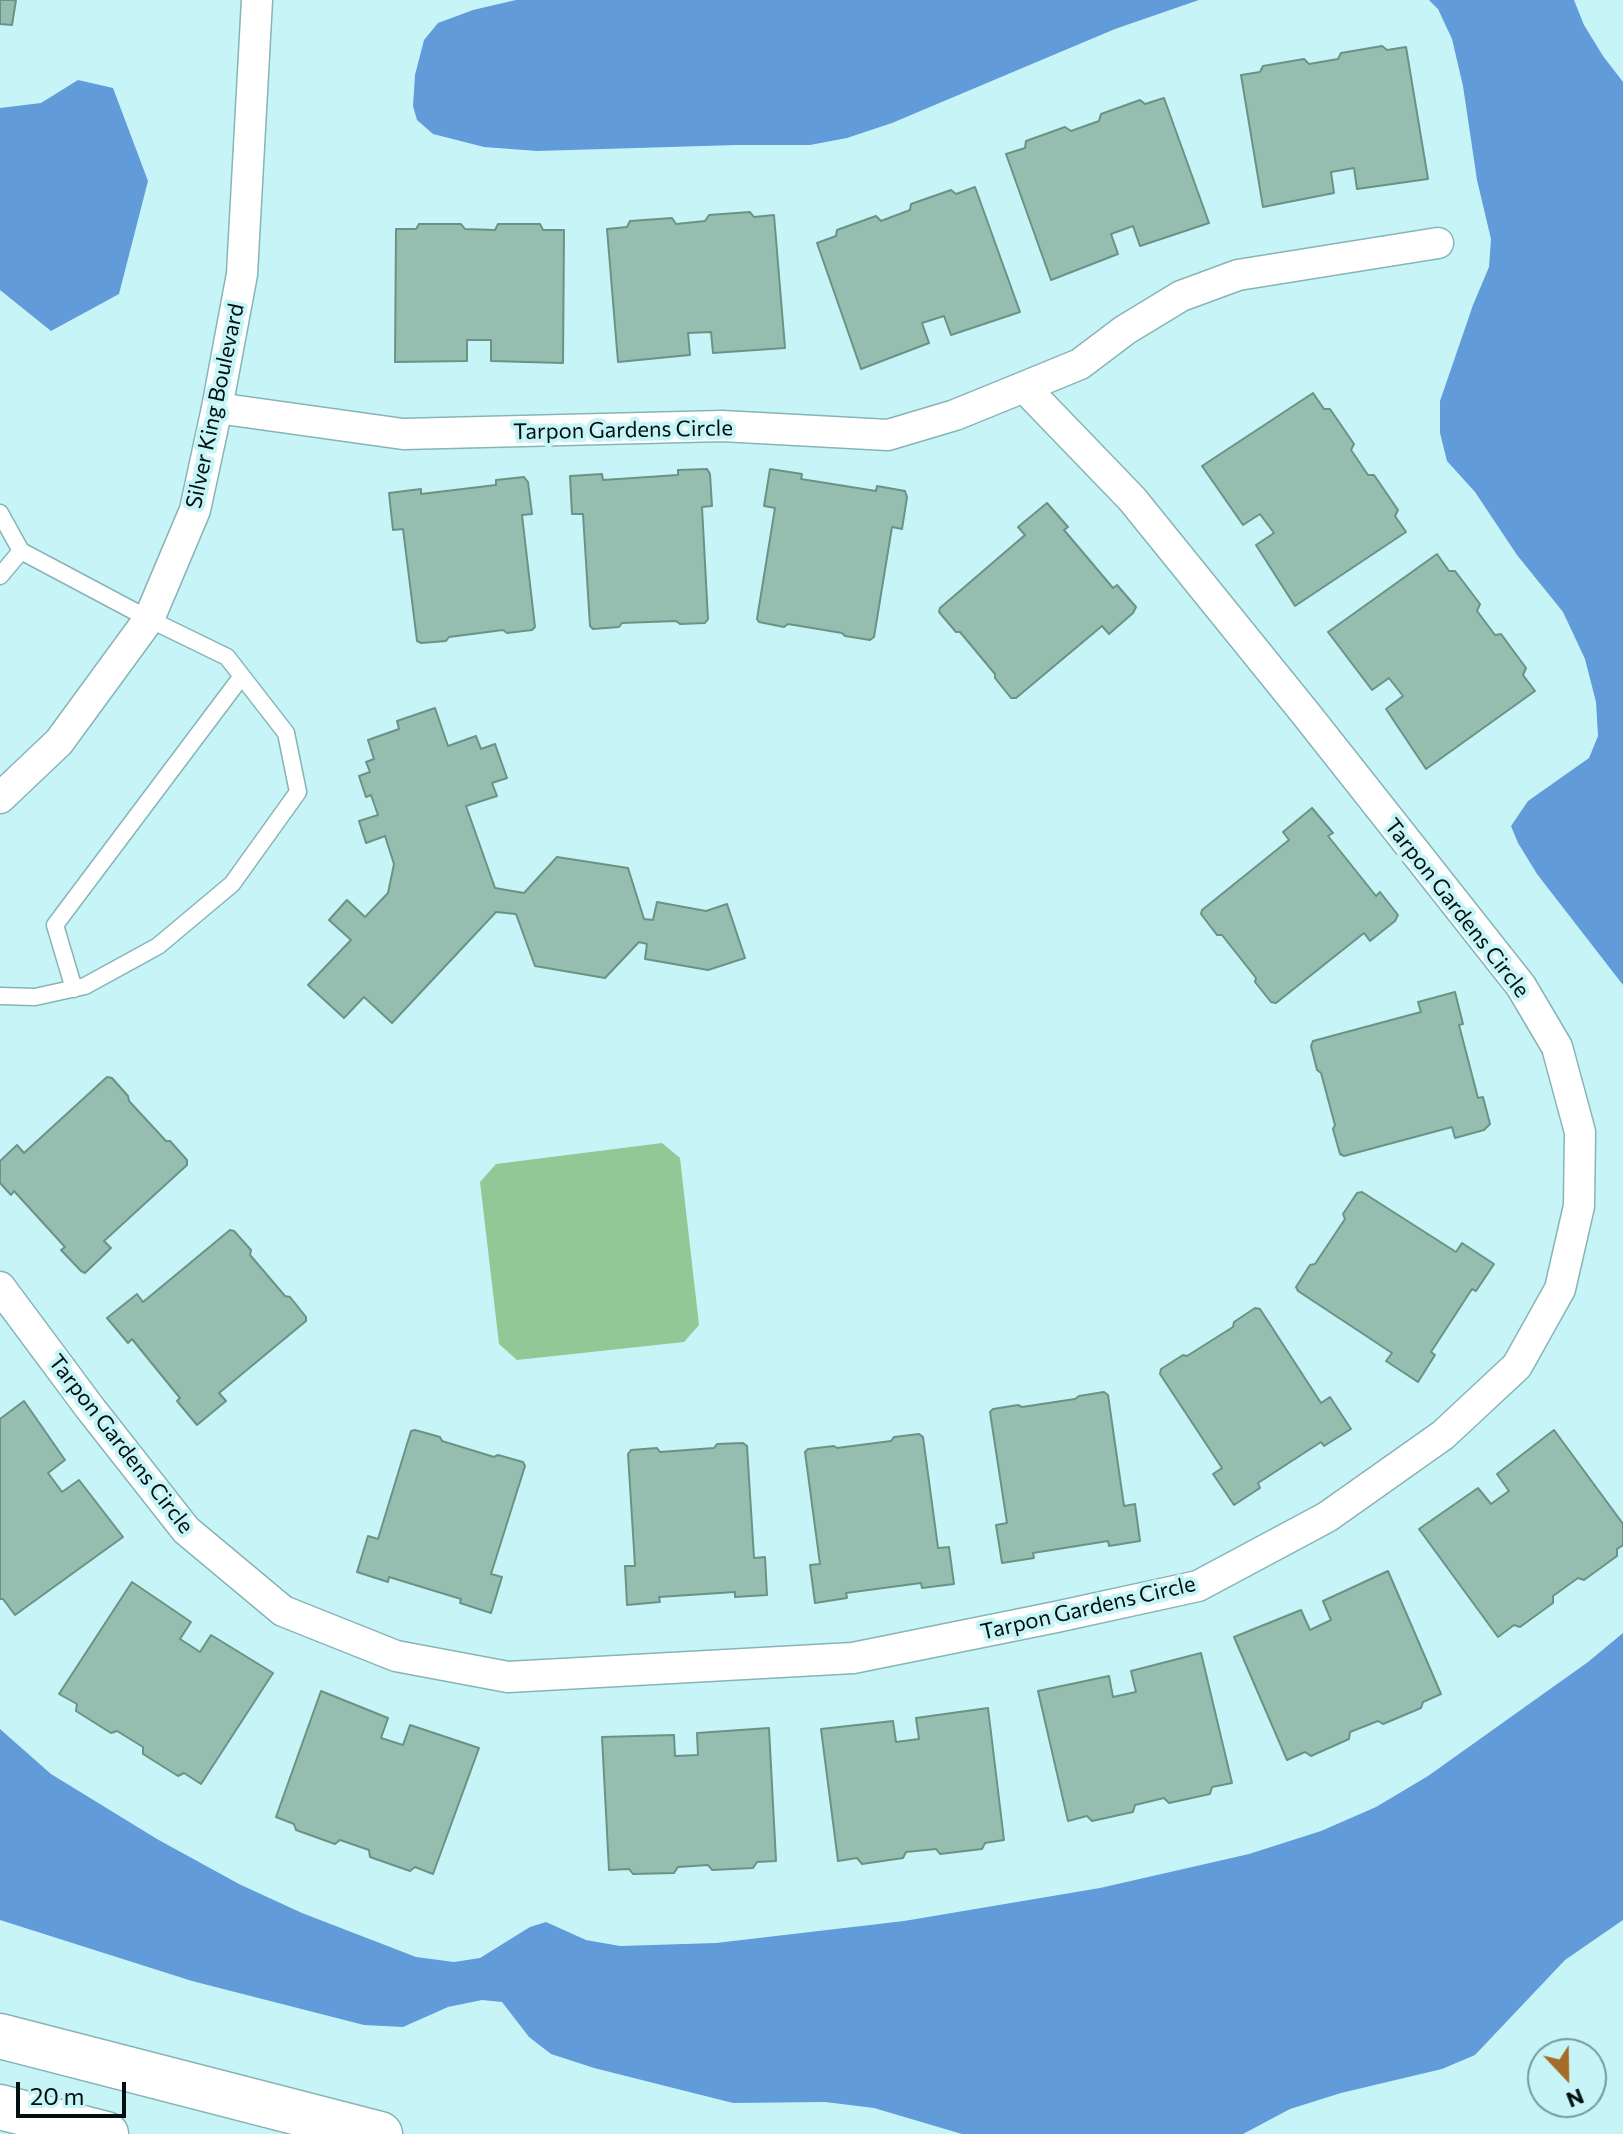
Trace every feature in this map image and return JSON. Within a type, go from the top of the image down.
[{"type":"street","name":"Silver King Boulevard","points":[[0,798],[59,742],[149,619],[195,510],[242,274],[257,0]]},
{"type":"street","name":"Tarpon Gardens Circle","points":[[217,408],[403,434],[722,426],[888,435],[955,415],[1080,364],[1125,330],[1181,296],[1238,275],[1438,243]]},
{"type":"street","name":"Tarpon Gardens Circle","points":[[0,1287],[186,1530],[283,1611],[396,1656],[508,1677],[853,1658],[1198,1586],[1327,1517],[1443,1435],[1517,1366],[1560,1289],[1579,1206],[1580,1132],[1557,1047],[1521,986],[1306,714],[1132,499],[1024,387]]},
{"type":"street","points":[[0,2036],[380,2134]]},
{"type":"street","points":[[0,2107],[106,2134]]},
{"type":"lane","points":[[0,513],[21,551],[227,657],[286,733],[298,792],[232,884],[158,946],[85,986],[35,997],[0,996]]},
{"type":"lane","points":[[0,576],[21,551]]},
{"type":"lane","points":[[74,989],[55,925],[242,676]]},
{"type":"green space","points":[[662,1143],[680,1158],[699,1325],[684,1342],[517,1360],[499,1344],[480,1182],[496,1164]]},
{"type":"water","points":[[516,0],[1199,0],[1115,29],[892,123],[847,138],[810,145],[537,151],[484,147],[433,134],[417,120],[413,106],[415,75],[424,40],[438,23],[473,10]]},
{"type":"water","points":[[1429,0],[1574,0],[1584,25],[1623,82],[1623,985],[1537,874],[1511,826],[1528,801],[1589,758],[1598,736],[1596,702],[1585,659],[1563,612],[1517,555],[1475,492],[1447,461],[1440,433],[1440,401],[1489,267],[1491,239],[1477,180],[1463,86],[1452,39],[1438,9]]},
{"type":"water","points":[[78,80],[113,88],[148,181],[119,294],[51,331],[0,290],[0,108],[41,103]]},
{"type":"water","points":[[1623,1633],[1623,1920],[1565,1960],[1475,2055],[1442,2069],[1341,2093],[1290,2109],[1243,2134],[962,2134],[874,2108],[825,2102],[733,2103],[551,2054],[529,2037],[502,2002],[482,2000],[448,2007],[403,2027],[364,2025],[192,1981],[0,1920],[0,1729],[51,1774],[157,1839],[239,1884],[302,1913],[416,1957],[454,1962],[480,1958],[530,1927],[546,1922],[586,1940],[620,1946],[716,1943],[904,1921],[1100,1888],[1249,1854],[1321,1831],[1376,1807],[1428,1776],[1588,1662]]},
{"type":"building","points":[[0,0],[16,0],[12,25],[0,24]]},
{"type":"building","points":[[1382,46],[1387,50],[1406,47],[1428,179],[1357,189],[1354,168],[1331,172],[1334,193],[1263,207],[1241,75],[1260,72],[1263,66],[1304,59],[1309,64],[1338,59],[1341,53]]},
{"type":"building","points":[[1164,98],[1209,223],[1140,246],[1133,226],[1111,234],[1118,254],[1051,280],[1006,154],[1025,148],[1026,141],[1065,127],[1071,131],[1099,121],[1101,114],[1140,100],[1145,104]]},
{"type":"building","points":[[975,187],[1020,312],[951,335],[944,316],[922,323],[929,343],[861,369],[817,243],[836,236],[837,230],[876,216],[881,221],[910,210],[911,204],[951,190],[956,194]]},
{"type":"building","points":[[750,212],[754,217],[774,215],[785,348],[713,353],[711,332],[688,333],[690,355],[618,362],[607,229],[627,227],[630,221],[672,218],[676,224],[705,221],[709,215]]},
{"type":"building","points":[[419,224],[461,224],[465,229],[495,230],[498,224],[540,224],[543,230],[564,230],[563,363],[491,361],[491,340],[467,340],[467,361],[395,362],[396,229],[416,229]]},
{"type":"building","points":[[1313,393],[1324,409],[1330,409],[1354,444],[1351,450],[1368,475],[1374,475],[1398,510],[1395,516],[1406,532],[1295,606],[1256,545],[1274,533],[1260,514],[1243,525],[1202,466]]},
{"type":"building","points":[[707,469],[712,506],[702,507],[708,619],[705,623],[622,623],[619,627],[593,629],[590,626],[583,514],[572,514],[570,476],[602,474],[603,480],[678,475],[678,470]]},
{"type":"building","points":[[770,469],[802,474],[801,479],[876,491],[877,486],[905,491],[907,497],[902,529],[892,527],[874,637],[870,640],[788,624],[784,627],[757,619],[775,508],[764,506]]},
{"type":"building","points":[[524,477],[528,482],[532,514],[522,515],[535,627],[507,633],[503,630],[449,637],[446,641],[417,641],[403,529],[393,530],[389,493],[421,489],[421,494],[496,485],[496,480]]},
{"type":"building","points":[[1047,503],[1068,527],[1064,530],[1113,588],[1117,585],[1136,607],[1109,634],[1102,626],[1016,698],[1011,698],[960,632],[956,632],[939,612],[1025,535],[1018,527]]},
{"type":"building","points":[[1437,554],[1449,571],[1455,571],[1480,604],[1477,611],[1495,635],[1501,634],[1526,668],[1523,675],[1535,691],[1426,769],[1386,709],[1403,696],[1389,678],[1372,690],[1328,632]]},
{"type":"building","points":[[435,708],[448,746],[476,736],[481,749],[495,744],[507,778],[492,783],[497,796],[466,806],[495,888],[524,893],[557,857],[628,868],[644,919],[653,920],[657,902],[706,911],[727,904],[745,958],[708,970],[645,959],[647,944],[639,942],[605,978],[535,966],[516,914],[496,912],[392,1023],[364,997],[344,1018],[308,985],[351,940],[329,920],[347,900],[365,917],[388,893],[394,864],[385,836],[366,843],[359,821],[378,815],[371,795],[366,797],[359,776],[370,772],[366,762],[374,759],[368,740],[399,729],[397,721]]},
{"type":"building","points":[[1312,808],[1333,833],[1328,836],[1376,896],[1380,892],[1398,915],[1370,941],[1364,933],[1276,1003],[1271,1002],[1222,935],[1217,935],[1201,914],[1202,910],[1289,840],[1283,832]]},
{"type":"building","points":[[1455,992],[1463,1024],[1459,1025],[1478,1098],[1483,1097],[1490,1124],[1484,1130],[1455,1138],[1452,1127],[1344,1156],[1340,1154],[1333,1129],[1335,1125],[1311,1046],[1313,1041],[1421,1012],[1418,1002]]},
{"type":"building","points":[[107,1077],[112,1078],[129,1101],[166,1141],[170,1141],[187,1160],[187,1165],[104,1241],[111,1248],[85,1273],[61,1250],[65,1247],[14,1191],[11,1195],[0,1183],[0,1161],[17,1145],[24,1153]]},
{"type":"building","points":[[1362,1192],[1456,1252],[1462,1243],[1494,1264],[1476,1291],[1472,1289],[1431,1352],[1435,1355],[1418,1382],[1386,1361],[1392,1353],[1296,1287],[1345,1219],[1343,1214],[1357,1193]]},
{"type":"building","points":[[230,1230],[251,1250],[250,1255],[285,1296],[290,1297],[306,1321],[219,1393],[226,1401],[197,1425],[177,1401],[180,1398],[132,1339],[128,1343],[107,1318],[137,1294],[143,1302]]},
{"type":"building","points":[[1255,1308],[1260,1309],[1321,1403],[1330,1397],[1351,1429],[1324,1446],[1321,1442],[1258,1483],[1260,1488],[1234,1505],[1213,1474],[1222,1468],[1160,1374],[1161,1369],[1233,1327],[1234,1322]]},
{"type":"building","points":[[1104,1392],[1108,1395],[1124,1506],[1135,1504],[1140,1541],[1109,1546],[1108,1541],[1033,1553],[1034,1558],[1002,1563],[996,1525],[1007,1523],[990,1412],[993,1409],[1075,1399]]},
{"type":"building","points":[[24,1401],[65,1460],[48,1473],[62,1492],[79,1480],[123,1537],[15,1615],[0,1599],[0,1419]]},
{"type":"building","points":[[1554,1430],[1623,1524],[1623,1545],[1617,1549],[1617,1556],[1584,1580],[1578,1578],[1553,1596],[1553,1603],[1520,1627],[1514,1625],[1498,1637],[1419,1529],[1478,1488],[1491,1504],[1509,1491],[1497,1474]]},
{"type":"building","points":[[411,1431],[494,1457],[498,1455],[523,1462],[525,1466],[491,1574],[502,1577],[491,1613],[460,1603],[461,1599],[389,1577],[388,1582],[357,1572],[368,1536],[378,1539]]},
{"type":"building","points":[[919,1434],[923,1437],[938,1548],[949,1547],[954,1584],[922,1588],[921,1583],[846,1593],[847,1598],[815,1603],[810,1565],[820,1564],[805,1452],[808,1449],[891,1441],[894,1437]]},
{"type":"building","points":[[743,1443],[747,1446],[754,1558],[765,1557],[767,1595],[735,1597],[735,1592],[659,1597],[660,1602],[627,1605],[625,1566],[635,1566],[628,1454],[631,1450],[657,1448],[660,1452]]},
{"type":"building","points":[[1388,1571],[1441,1694],[1423,1702],[1421,1708],[1383,1724],[1378,1721],[1350,1732],[1349,1739],[1311,1756],[1305,1752],[1287,1760],[1234,1637],[1301,1610],[1310,1630],[1331,1620],[1323,1601]]},
{"type":"building","points":[[132,1582],[191,1622],[180,1639],[200,1652],[211,1635],[273,1673],[201,1784],[184,1773],[178,1776],[143,1754],[143,1747],[117,1731],[111,1733],[76,1711],[77,1704],[59,1694]]},
{"type":"building","points":[[1201,1653],[1232,1783],[1212,1787],[1210,1794],[1169,1803],[1164,1798],[1135,1805],[1133,1812],[1092,1821],[1087,1816],[1068,1821],[1038,1691],[1109,1676],[1113,1697],[1136,1692],[1131,1671]]},
{"type":"building","points":[[321,1691],[388,1718],[381,1738],[403,1745],[410,1725],[479,1748],[433,1874],[415,1867],[410,1871],[370,1857],[369,1850],[340,1840],[335,1844],[296,1830],[294,1824],[276,1817]]},
{"type":"building","points":[[988,1708],[1004,1840],[985,1843],[982,1849],[940,1854],[936,1849],[906,1852],[903,1858],[862,1864],[857,1858],[838,1861],[821,1729],[893,1721],[896,1742],[919,1739],[916,1718]]},
{"type":"building","points":[[769,1728],[776,1861],[757,1862],[753,1868],[712,1870],[708,1865],[678,1867],[674,1873],[633,1874],[629,1869],[609,1870],[602,1737],[674,1735],[675,1756],[698,1755],[697,1733]]}]
